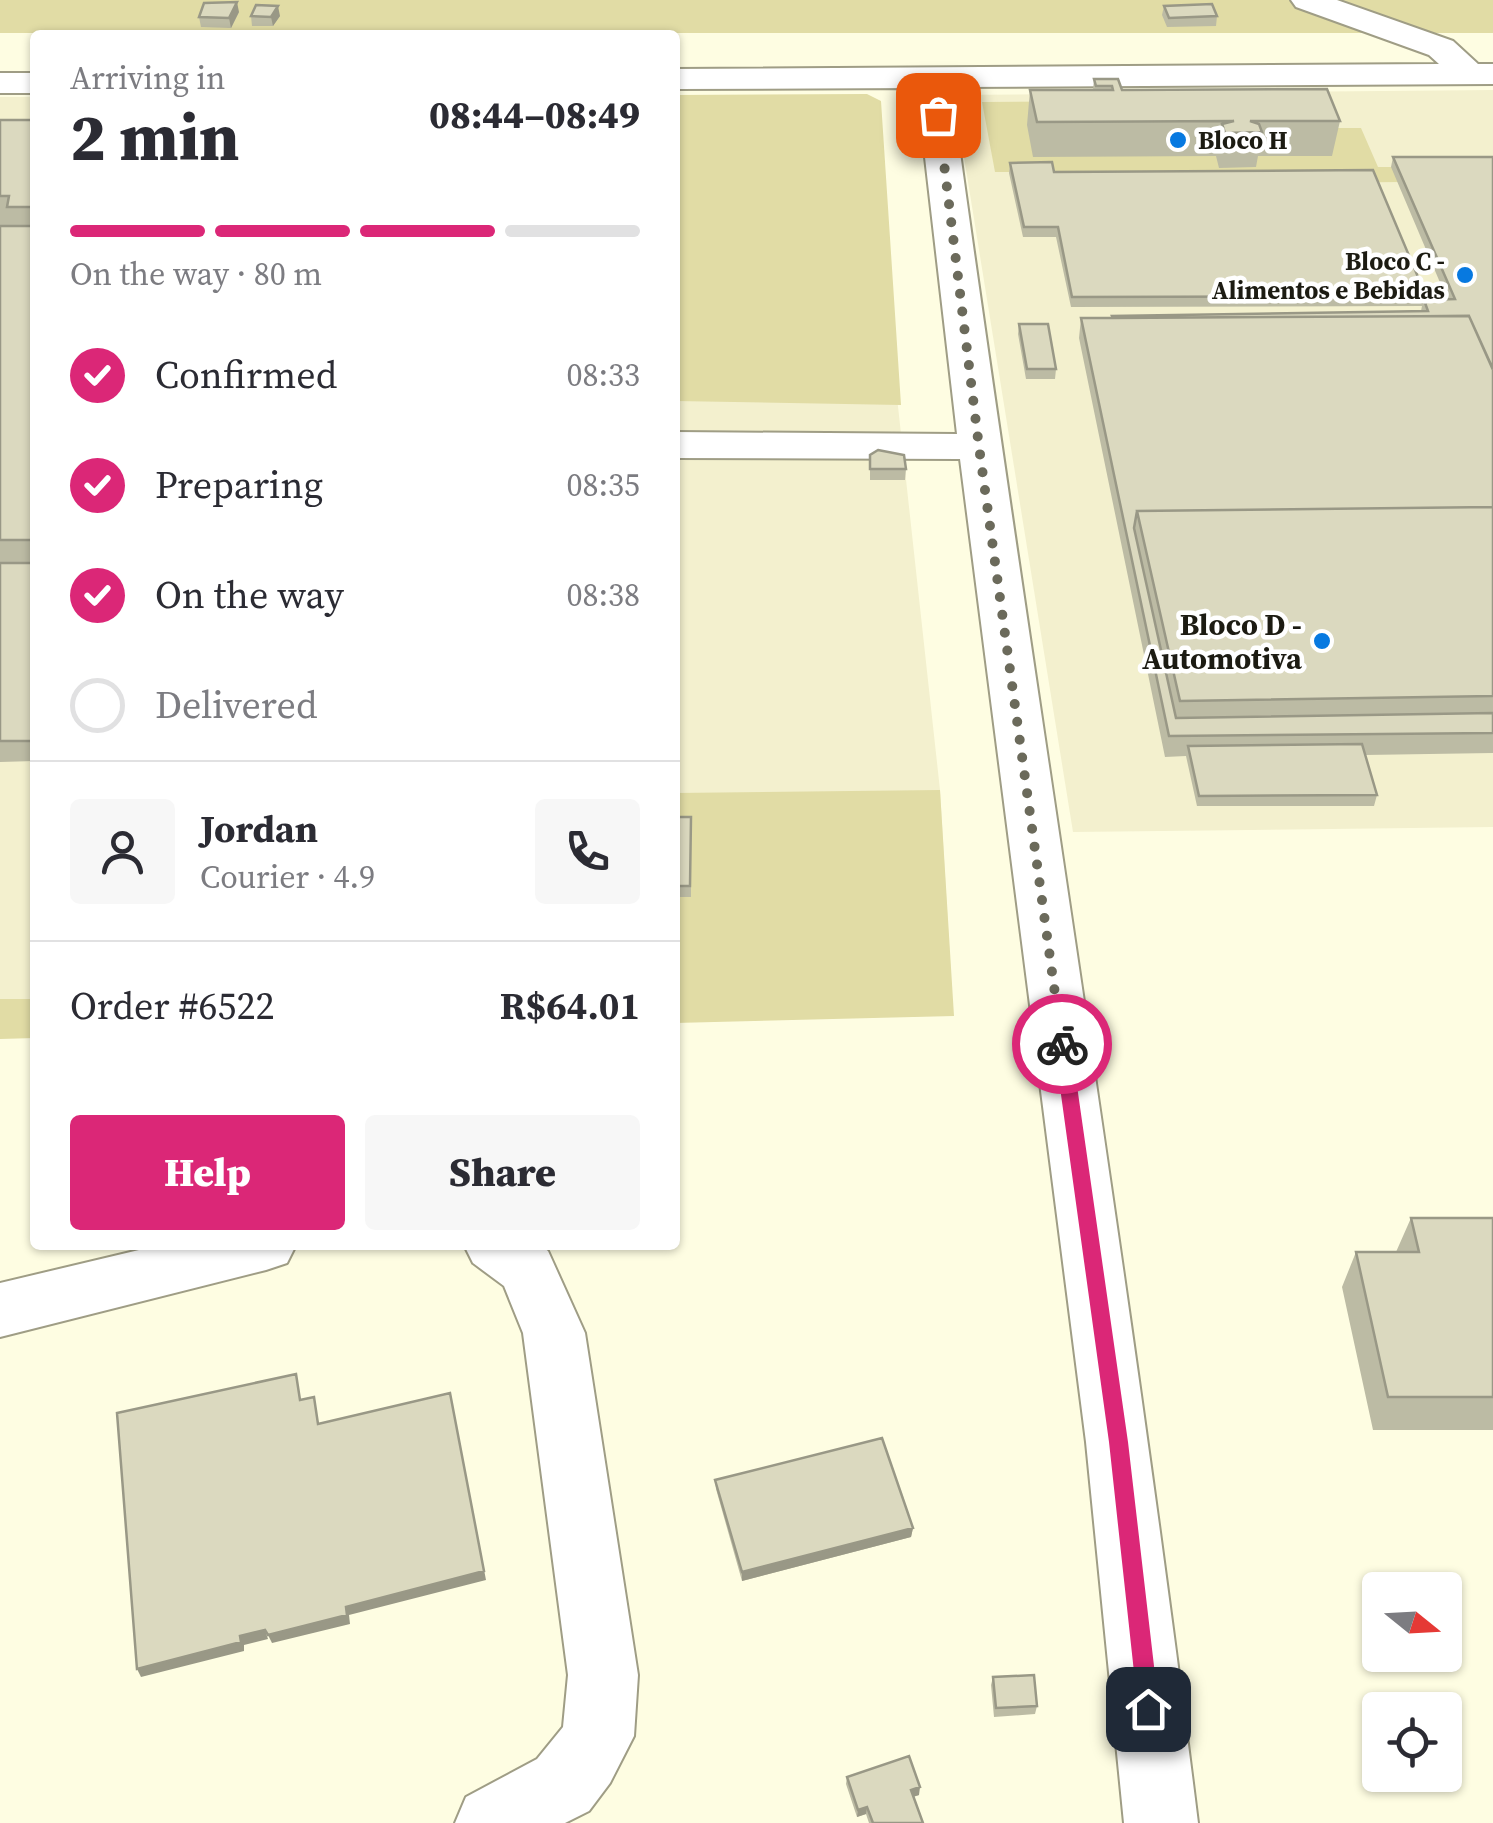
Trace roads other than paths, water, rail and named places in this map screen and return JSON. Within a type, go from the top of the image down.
[{"type":"street","points":[[1307,0],[1441,48],[1481,74]]},
{"type":"street","points":[[680,80],[1481,74]]},
{"type":"street","points":[[933,78],[979,447],[1118,1442],[1161,1823]]},
{"type":"street","points":[[0,83],[30,82]]},
{"type":"street","points":[[680,445],[979,447]]},
{"type":"street","points":[[0,1310],[246,1250]]},
{"type":"street","points":[[492,1823],[563,1785],[585,1758],[598,1736],[603,1675],[554,1332],[527,1269],[501,1250]]},
{"type":"place","name":"Bloco H","points":[[1178,140]]},
{"type":"place","name":"Bloco C - Alimentos e Bebidas","points":[[1465,275]]},
{"type":"place","name":"Bloco D - Automotiva","points":[[1322,641]]}]
